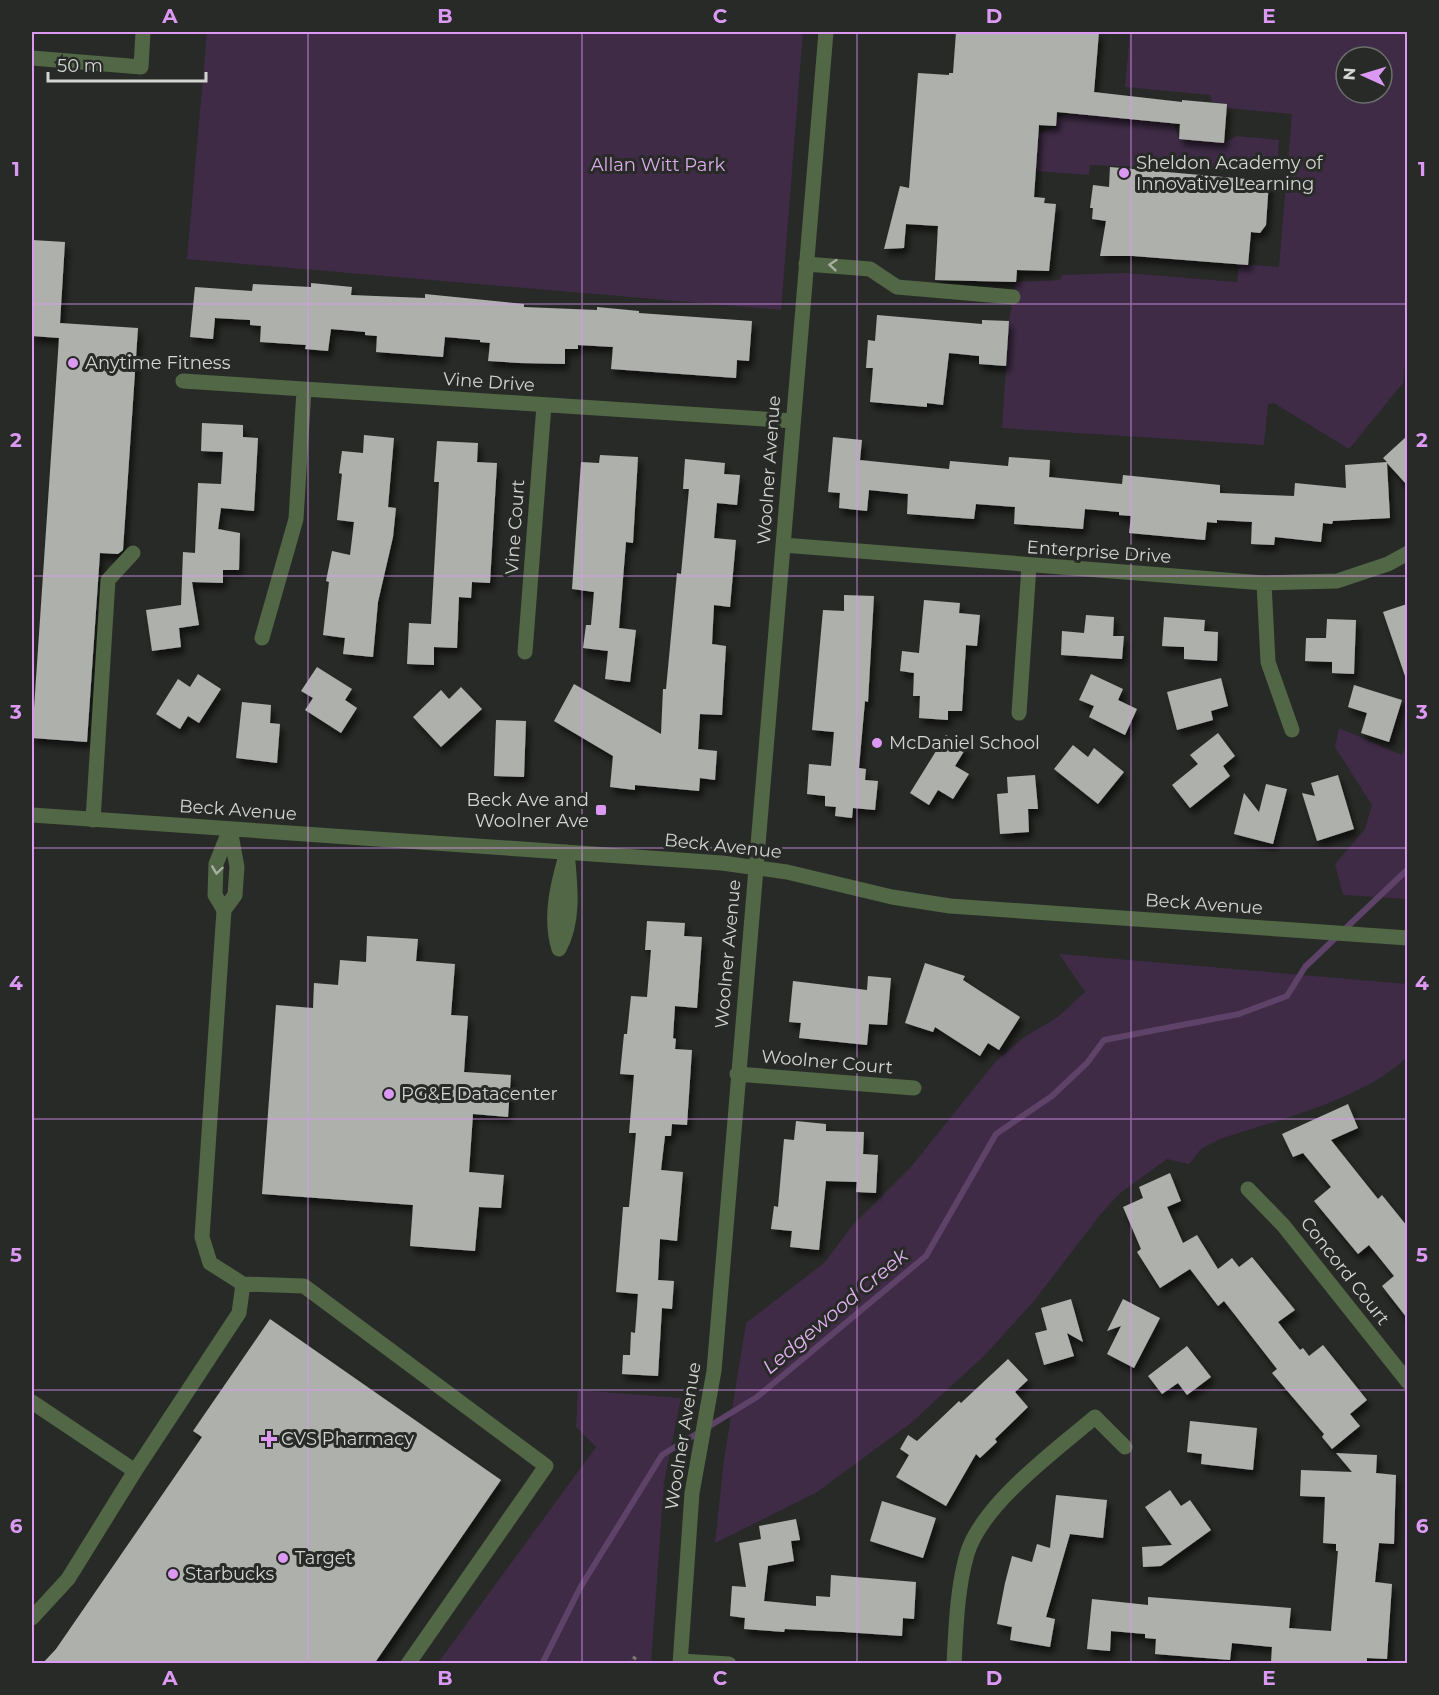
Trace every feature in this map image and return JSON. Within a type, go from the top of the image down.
[{"type":"street","points":[[32,58],[141,67],[143,32]]},
{"type":"street","name":"Woolner Avenue","points":[[681,1662],[692,1493],[714,1371],[737,1074],[826,32]]},
{"type":"street","points":[[806,264],[870,269],[897,287],[1013,297]]},
{"type":"street","name":"Vine Drive","points":[[183,381],[792,421]]},
{"type":"street","points":[[262,638],[296,519],[303,390]]},
{"type":"street","name":"Vine Court","points":[[525,652],[544,405]]},
{"type":"street","name":"Enterprise Drive","points":[[783,545],[1264,583],[1336,581],[1388,564],[1407,553]]},
{"type":"street","points":[[93,820],[108,580],[133,554]]},
{"type":"street","points":[[1019,712],[1029,566]]},
{"type":"street","points":[[1264,583],[1268,662],[1292,730]]},
{"type":"street","name":"Beck Avenue","points":[[32,815],[722,863],[791,873],[892,897],[950,906],[1407,938]]},
{"type":"street","points":[[230,829],[237,867],[235,895],[224,910],[202,1237],[210,1263],[243,1284],[304,1287],[546,1466],[408,1664]]},
{"type":"street","points":[[567,852],[571,888],[568,934],[559,949],[554,933],[557,887],[567,852]]},
{"type":"street","name":"Woolner Court","points":[[737,1074],[914,1088]]},
{"type":"street","name":"Concord Court","points":[[1248,1189],[1284,1225],[1407,1382]]},
{"type":"street","points":[[32,1618],[68,1579],[135,1471],[239,1313],[243,1284]]},
{"type":"street","points":[[32,1402],[135,1471]]},
{"type":"street","points":[[954,1664],[959,1591],[968,1552],[988,1516],[1012,1489],[1095,1417],[1125,1447]]},
{"type":"street","points":[[681,1662],[729,1664]]},
{"type":"path","points":[[630,1664],[636,1656]]},
{"type":"green space","name":"Allan Witt Park","points":[[207,32],[803,32],[781,310],[187,259]]},
{"type":"green space","points":[[1130,32],[1407,32],[1408,326],[1403,383],[1349,449],[1274,403],[1268,404],[1264,445],[1002,428],[1009,321],[1016,282],[1060,280],[1062,275],[1125,273],[1237,282],[1239,264],[1279,267],[1292,114],[1227,108],[1227,104],[1212,102],[1210,95],[1125,87]]},
{"type":"green space","points":[[1071,113],[1174,124],[1179,139],[1223,143],[1237,136],[1279,140],[1277,172],[1090,165],[1089,175],[1036,171],[1038,134],[1056,127],[1057,118]]},
{"type":"green space","points":[[1339,728],[1402,755],[1407,745],[1407,899],[1343,895],[1335,864],[1365,829],[1372,805],[1335,747]]},
{"type":"green space","points":[[1059,954],[1407,984],[1407,1057],[1368,1085],[1319,1107],[1220,1139],[1201,1149],[1189,1164],[1167,1159],[1119,1194],[1100,1215],[1034,1301],[985,1355],[911,1423],[817,1492],[715,1543],[724,1460],[746,1323],[824,1263],[853,1225],[910,1168],[996,1061],[1023,1038],[1058,1017],[1085,992]]},
{"type":"green space","points":[[578,1390],[681,1398],[664,1482],[651,1663],[438,1663],[596,1447],[576,1427]]},
{"type":"building","points":[[956,32],[1099,32],[1094,92],[1182,102],[1182,100],[1227,104],[1224,143],[1179,139],[1180,124],[1057,112],[1056,126],[1039,125],[1034,197],[1045,198],[1044,203],[1056,204],[1049,271],[1017,270],[1016,282],[935,280],[938,226],[906,224],[904,248],[884,249],[900,186],[909,188],[918,73],[949,75],[953,73]]},
{"type":"building","points":[[1110,167],[1269,181],[1266,225],[1260,233],[1251,232],[1248,265],[1133,256],[1100,256],[1106,221],[1092,219],[1093,208],[1090,208],[1093,185],[1109,187]]},
{"type":"building","points":[[32,240],[65,242],[60,323],[138,328],[123,550],[118,554],[100,553],[87,742],[32,738],[59,338],[32,336]]},
{"type":"building","points":[[311,283],[352,287],[351,295],[425,298],[425,294],[524,304],[524,307],[597,310],[597,307],[639,311],[639,313],[752,321],[749,361],[737,360],[736,378],[611,369],[613,347],[578,345],[578,349],[565,349],[565,364],[488,361],[490,343],[480,342],[480,340],[445,337],[443,357],[376,352],[377,336],[365,335],[365,332],[331,329],[328,351],[305,349],[306,345],[260,342],[261,326],[250,325],[250,320],[215,318],[213,339],[190,337],[195,287],[252,291],[253,284],[311,287]]},
{"type":"building","points":[[877,315],[982,324],[982,320],[1009,321],[1006,366],[979,364],[979,356],[949,353],[943,405],[927,403],[927,407],[870,402],[873,368],[866,368],[868,340],[875,341]]},
{"type":"building","points":[[202,423],[243,425],[243,437],[258,438],[254,511],[221,508],[218,529],[240,533],[239,570],[223,570],[223,583],[192,582],[199,625],[179,628],[181,647],[152,651],[146,610],[181,605],[183,552],[195,553],[198,483],[221,484],[223,452],[201,451]]},
{"type":"building","points":[[364,435],[394,438],[388,507],[396,508],[393,537],[378,602],[373,657],[343,654],[345,638],[323,635],[329,582],[326,581],[332,551],[350,555],[354,522],[337,520],[342,451],[363,453]]},
{"type":"building","points":[[1407,436],[1407,485],[1387,463],[1390,518],[1323,523],[1321,542],[1275,537],[1274,545],[1251,544],[1252,522],[1217,520],[1217,523],[1207,522],[1205,540],[1129,533],[1131,516],[1119,515],[1119,512],[1085,509],[1083,529],[1014,524],[1015,507],[976,504],[974,519],[907,514],[908,494],[869,490],[867,511],[839,508],[840,493],[828,492],[833,437],[862,440],[860,460],[949,469],[950,461],[1008,466],[1009,457],[1050,460],[1049,477],[1122,484],[1123,475],[1220,485],[1220,493],[1294,496],[1295,483],[1346,488],[1345,465],[1387,462],[1383,458]]},
{"type":"building","points":[[437,441],[478,443],[477,462],[497,463],[490,583],[472,582],[471,598],[459,597],[457,648],[434,647],[434,665],[407,664],[409,623],[431,624],[439,482],[434,482]]},
{"type":"building","points":[[600,455],[638,457],[633,543],[626,542],[619,628],[636,630],[630,682],[605,679],[608,651],[583,648],[586,625],[591,625],[594,592],[572,589],[581,462],[599,463]]},
{"type":"building","points":[[685,459],[725,463],[724,474],[740,475],[737,505],[717,503],[714,538],[736,540],[730,607],[714,605],[712,644],[726,646],[722,715],[700,714],[698,749],[717,751],[715,780],[700,778],[699,791],[635,785],[635,790],[610,787],[613,756],[554,721],[574,684],[661,734],[663,689],[666,689],[677,573],[681,574],[689,489],[683,489]]},
{"type":"building","points":[[844,595],[874,596],[868,702],[865,701],[859,768],[866,769],[865,780],[878,781],[875,810],[853,808],[852,818],[835,816],[836,807],[825,806],[825,796],[807,794],[809,764],[831,766],[834,732],[812,730],[823,610],[844,611]]},
{"type":"building","points":[[924,600],[960,603],[959,613],[980,615],[977,646],[966,645],[962,711],[948,711],[948,720],[919,718],[920,696],[913,696],[914,673],[900,671],[902,651],[919,653]]},
{"type":"building","points":[[1407,604],[1407,676],[1405,676],[1383,612]]},
{"type":"building","points":[[1086,615],[1114,617],[1113,636],[1124,636],[1122,659],[1061,655],[1062,631],[1084,633]]},
{"type":"building","points":[[1164,617],[1205,620],[1204,631],[1218,632],[1217,661],[1184,659],[1184,647],[1162,646]]},
{"type":"building","points":[[1327,619],[1356,620],[1354,674],[1332,673],[1332,662],[1305,661],[1306,638],[1326,638]]},
{"type":"building","points":[[317,667],[352,689],[345,700],[357,708],[341,733],[305,710],[313,698],[301,691]]},
{"type":"building","points":[[198,674],[221,689],[199,723],[188,716],[180,729],[156,714],[178,679],[190,687]]},
{"type":"building","points":[[1091,674],[1123,689],[1118,700],[1137,709],[1125,735],[1089,717],[1094,706],[1079,700]]},
{"type":"building","points":[[1221,678],[1228,706],[1211,711],[1213,720],[1177,730],[1167,692]]},
{"type":"building","points":[[1354,685],[1402,700],[1389,742],[1361,733],[1367,713],[1348,707]]},
{"type":"building","points":[[461,687],[482,709],[441,747],[413,717],[441,690],[449,699]]},
{"type":"building","points":[[242,702],[271,705],[270,723],[280,724],[277,763],[236,758]]},
{"type":"building","points":[[496,720],[526,721],[524,777],[494,776]]},
{"type":"building","points":[[1218,733],[1235,756],[1223,766],[1230,776],[1190,808],[1172,785],[1198,764],[1190,755]]},
{"type":"building","points":[[946,735],[966,748],[955,766],[969,774],[953,799],[938,790],[929,805],[910,793]]},
{"type":"building","points":[[1073,745],[1088,757],[1094,748],[1124,772],[1098,804],[1054,769]]},
{"type":"building","points":[[1035,775],[1038,809],[1028,809],[1029,832],[1000,834],[997,794],[1008,793],[1007,777]]},
{"type":"building","points":[[1338,775],[1354,829],[1317,841],[1302,793],[1315,796],[1311,783]]},
{"type":"building","points":[[1266,784],[1287,789],[1273,844],[1234,834],[1244,793],[1259,812]]},
{"type":"building","points":[[647,921],[685,923],[684,936],[702,937],[697,1008],[675,1006],[673,1038],[676,1039],[675,1049],[692,1050],[687,1125],[672,1124],[671,1136],[665,1136],[661,1170],[683,1172],[677,1241],[660,1239],[658,1280],[674,1281],[672,1309],[662,1308],[658,1376],[622,1374],[623,1355],[630,1355],[631,1332],[635,1333],[638,1294],[616,1292],[623,1207],[629,1207],[636,1133],[629,1133],[634,1075],[620,1074],[631,996],[647,997],[651,950],[645,950]]},
{"type":"building","name":"PG&E Datacenter","points":[[367,936],[418,939],[416,961],[455,964],[451,1015],[468,1016],[464,1072],[511,1075],[508,1117],[473,1114],[469,1172],[504,1175],[501,1208],[479,1207],[475,1251],[410,1246],[413,1205],[262,1194],[276,1005],[313,1008],[314,983],[338,985],[340,960],[366,962]]},
{"type":"building","points":[[925,963],[965,976],[963,980],[1020,1017],[999,1050],[988,1043],[980,1056],[935,1027],[933,1032],[905,1023]]},
{"type":"building","points":[[868,976],[891,978],[887,1025],[869,1024],[867,1045],[799,1038],[801,1023],[789,1022],[793,981],[867,990]]},
{"type":"building","points":[[1348,1104],[1358,1128],[1331,1140],[1378,1199],[1382,1195],[1407,1226],[1407,1318],[1382,1286],[1394,1276],[1369,1245],[1358,1254],[1314,1201],[1331,1187],[1303,1153],[1293,1157],[1282,1134]]},
{"type":"building","points":[[796,1121],[826,1124],[826,1131],[864,1132],[863,1154],[878,1155],[876,1193],[856,1192],[857,1182],[826,1181],[819,1250],[790,1247],[792,1231],[771,1229],[774,1206],[778,1207],[784,1139],[794,1140]]},
{"type":"building","points":[[1170,1173],[1181,1201],[1167,1207],[1183,1243],[1197,1235],[1218,1269],[1232,1258],[1239,1267],[1252,1257],[1295,1310],[1278,1322],[1300,1350],[1303,1348],[1309,1356],[1323,1345],[1367,1400],[1350,1414],[1360,1426],[1332,1449],[1322,1437],[1324,1434],[1272,1373],[1277,1369],[1224,1301],[1218,1306],[1190,1269],[1160,1288],[1137,1252],[1141,1249],[1123,1207],[1143,1198],[1139,1187]]},
{"type":"building","points":[[1071,1299],[1083,1342],[1067,1333],[1074,1356],[1044,1365],[1035,1333],[1047,1330],[1041,1308]]},
{"type":"building","points":[[1123,1299],[1160,1318],[1134,1368],[1107,1354],[1121,1326],[1107,1331]]},
{"type":"building","name":"Target","points":[[270,1319],[501,1480],[374,1664],[42,1664],[56,1649],[202,1437],[193,1431]]},
{"type":"building","points":[[1187,1346],[1211,1377],[1187,1395],[1178,1383],[1162,1394],[1148,1376]]},
{"type":"building","points":[[1008,1359],[1028,1380],[1015,1392],[1028,1407],[995,1439],[997,1442],[980,1458],[976,1454],[946,1506],[896,1477],[909,1455],[900,1449],[908,1435],[917,1441]]},
{"type":"building","points":[[1190,1421],[1257,1428],[1253,1470],[1201,1464],[1202,1454],[1187,1452]]},
{"type":"building","points":[[1336,1453],[1377,1455],[1376,1473],[1396,1475],[1394,1544],[1379,1543],[1375,1582],[1392,1584],[1387,1659],[1367,1658],[1367,1664],[1271,1662],[1272,1647],[1232,1643],[1230,1660],[1155,1654],[1156,1639],[1145,1638],[1145,1634],[1111,1631],[1110,1651],[1087,1649],[1092,1599],[1148,1605],[1148,1597],[1291,1608],[1289,1628],[1331,1631],[1338,1551],[1336,1551],[1336,1544],[1323,1543],[1325,1497],[1300,1496],[1301,1470],[1352,1472]]},
{"type":"building","points":[[1170,1490],[1181,1506],[1190,1500],[1211,1530],[1161,1566],[1143,1567],[1142,1547],[1172,1545],[1145,1507]]},
{"type":"building","points":[[1056,1495],[1107,1500],[1103,1538],[1070,1534],[1046,1617],[1055,1619],[1050,1647],[1010,1640],[1012,1627],[997,1624],[1012,1556],[1032,1562],[1037,1544],[1050,1548]]},
{"type":"building","points":[[882,1501],[936,1518],[923,1558],[870,1541]]},
{"type":"building","points":[[796,1519],[800,1540],[791,1541],[794,1561],[768,1566],[764,1601],[816,1606],[816,1596],[830,1597],[831,1575],[916,1582],[914,1619],[903,1618],[902,1636],[785,1629],[784,1632],[744,1629],[745,1618],[730,1616],[732,1586],[746,1587],[739,1543],[761,1539],[759,1526]]},
{"type":"waterway","name":"Ledgewood Creek","points":[[542,1664],[580,1588],[662,1455],[757,1397],[926,1256],[996,1134],[1052,1096],[1087,1063],[1104,1040],[1239,1014],[1287,996],[1305,967],[1408,869]]},
{"type":"place","name":"Sheldon Academy of Innovative Learning","points":[[1124,173]]},
{"type":"place","name":"Anytime Fitness","points":[[73,363]]},
{"type":"place","name":"McDaniel School","points":[[877,743]]},
{"type":"place","name":"Beck Ave and Woolner Ave","points":[[601,810]]},
{"type":"place","name":"PG&E Datacenter","points":[[389,1094]]},
{"type":"place","name":"CVS Pharmacy","points":[[269,1439]]},
{"type":"place","name":"Target","points":[[283,1558]]},
{"type":"place","name":"Starbucks","points":[[173,1574]]}]
